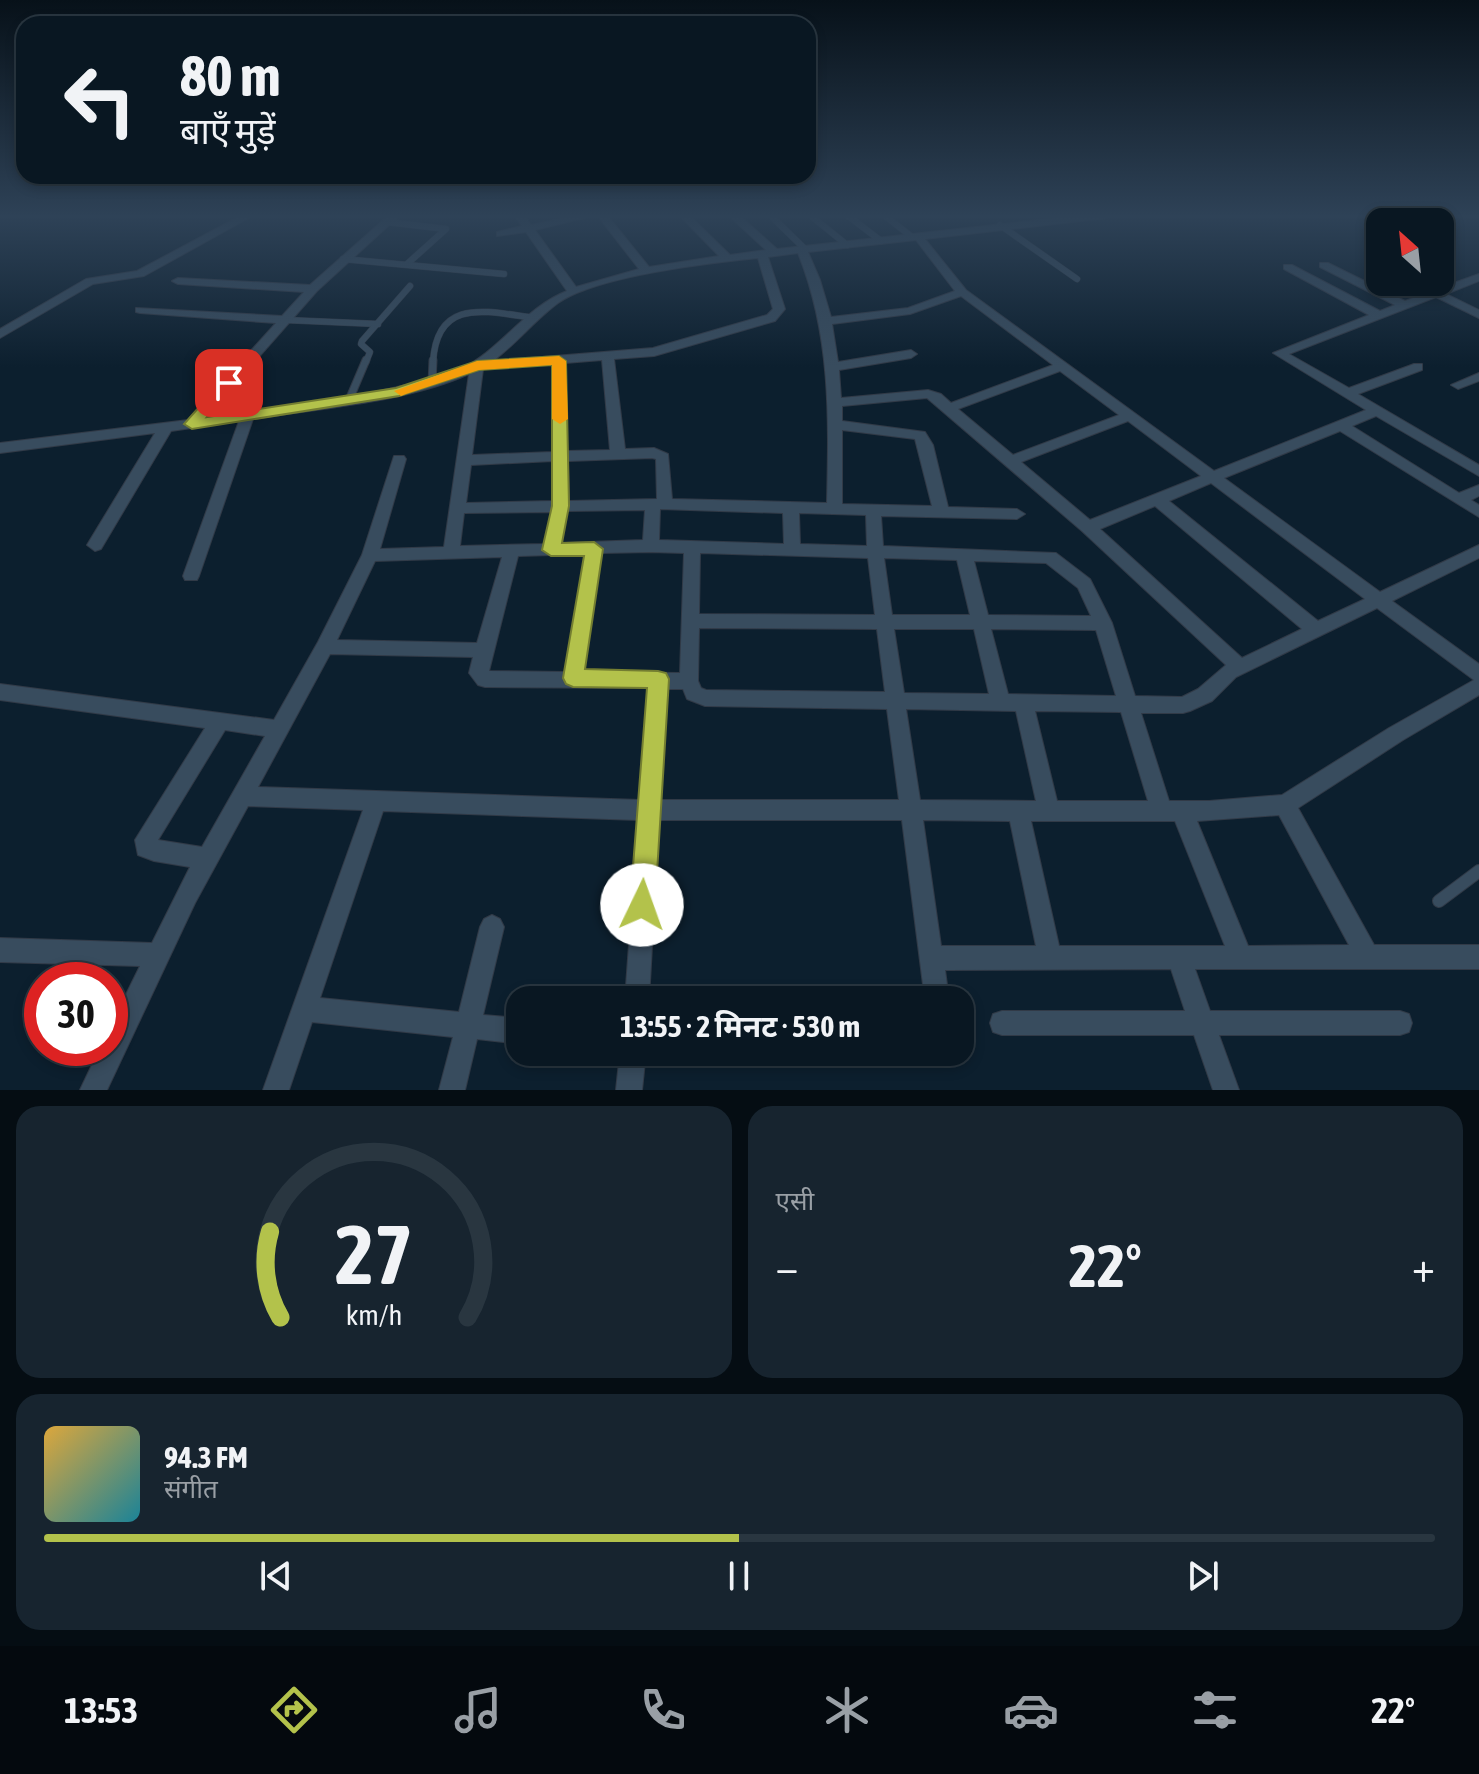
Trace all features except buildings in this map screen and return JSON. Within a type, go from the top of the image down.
[{"type":"street","points":[[0,334],[90,281],[140,274],[155,266]]},
{"type":"street","points":[[192,424],[336,266]]},
{"type":"street","points":[[555,266],[573,291]]},
{"type":"street","points":[[642,266],[646,271]]},
{"type":"street","points":[[451,553],[477,366],[556,299],[573,291],[646,271],[678,266]]},
{"type":"street","points":[[0,448],[349,400],[432,383],[477,366],[608,358],[671,348],[775,316],[779,309],[771,266]]},
{"type":"street","points":[[810,266],[828,321],[836,425],[834,508]]},
{"type":"street","points":[[940,266],[962,292],[1479,674]]},
{"type":"street","points":[[1326,266],[1406,306]]},
{"type":"street","points":[[1288,267],[1381,316]]},
{"type":"street","points":[[1454,287],[1479,277]]},
{"type":"street","points":[[178,281],[313,289]]},
{"type":"street","points":[[828,321],[910,311],[962,292]]},
{"type":"street","points":[[1432,296],[1279,353],[1479,471]]},
{"type":"street","points":[[1441,296],[1479,314]]},
{"type":"street","points":[[140,310],[286,320]]},
{"type":"street","points":[[832,367],[911,354]]},
{"type":"street","points":[[608,358],[618,454]]},
{"type":"street","points":[[551,550],[561,506],[559,361]]},
{"type":"street","points":[[949,408],[1062,366]]},
{"type":"street","points":[[1346,394],[1418,367]]},
{"type":"street","points":[[1458,385],[1479,377]]},
{"type":"street","points":[[834,403],[928,394],[936,397],[1088,527],[1240,667]]},
{"type":"street","points":[[1088,527],[1377,411]]},
{"type":"street","points":[[191,576],[248,415]]},
{"type":"street","points":[[1011,461],[1129,416]]},
{"type":"street","points":[[836,425],[920,435],[941,510]]},
{"type":"street","points":[[1342,426],[1479,512]]},
{"type":"street","points":[[95,545],[166,427]]},
{"type":"street","points":[[465,460],[654,453],[663,457],[659,505],[651,546]]},
{"type":"street","points":[[93,1090],[207,859],[325,647],[370,555],[399,459]]},
{"type":"street","points":[[1459,499],[1479,490]]},
{"type":"street","points":[[1158,500],[1316,630]]},
{"type":"street","points":[[459,508],[659,505],[1017,514]]},
{"type":"street","points":[[791,507],[792,550]]},
{"type":"street","points":[[873,509],[875,553],[936,986]]},
{"type":"street","points":[[370,555],[651,546],[1050,557],[1084,584],[1103,623],[1128,704],[1172,811],[1242,959]]},
{"type":"street","points":[[692,548],[689,681],[694,693],[705,698],[1128,704],[1195,702],[1220,679],[1240,667],[1479,551]]},
{"type":"street","points":[[573,678],[594,549]]},
{"type":"street","points":[[511,552],[482,650],[478,673],[485,679],[689,681]]},
{"type":"street","points":[[964,554],[1000,700]]},
{"type":"street","points":[[690,621],[1103,623]]},
{"type":"street","points":[[325,647],[482,650]]},
{"type":"street","points":[[638,986],[658,679]]},
{"type":"street","points":[[243,796],[648,810],[1172,811],[1285,805],[1396,734],[1479,686]]},
{"type":"street","points":[[0,692],[278,729]]},
{"type":"street","points":[[1024,703],[1049,810]]},
{"type":"street","points":[[207,859],[154,850],[146,847],[146,840],[219,723]]},
{"type":"street","points":[[276,1090],[377,799]]},
{"type":"street","points":[[1285,805],[1368,958]]},
{"type":"street","points":[[1019,812],[1050,958]]},
{"type":"street","points":[[452,1090],[492,927]]},
{"type":"street","points":[[0,950],[159,955]]},
{"type":"street","points":[[933,958],[1479,957]]},
{"type":"street","points":[[1179,959],[1226,1090]]},
{"type":"street","points":[[304,1009],[506,1029]]},
{"type":"street","points":[[1002,1023],[1400,1023]]},
{"type":"street","points":[[629,1090],[632,1066]]},
{"type":"lane","points":[[425,266],[504,274]]},
{"type":"lane","points":[[1058,266],[1077,279]]},
{"type":"lane","points":[[349,400],[370,352],[361,344],[362,341],[410,286]]},
{"type":"lane","points":[[432,383],[434,341],[451,316],[472,310],[535,318]]},
{"type":"lane","points":[[286,320],[378,324]]},
{"type":"lane","points":[[1439,901],[1479,871]]},
{"type":"slow traffic","points":[[401,391],[477,366],[559,361],[560,419]]},
{"type":"route","points":[[229,383],[192,424],[399,392],[477,366],[559,361],[561,506],[551,550],[594,549],[573,678],[658,679],[642,905]]}]
